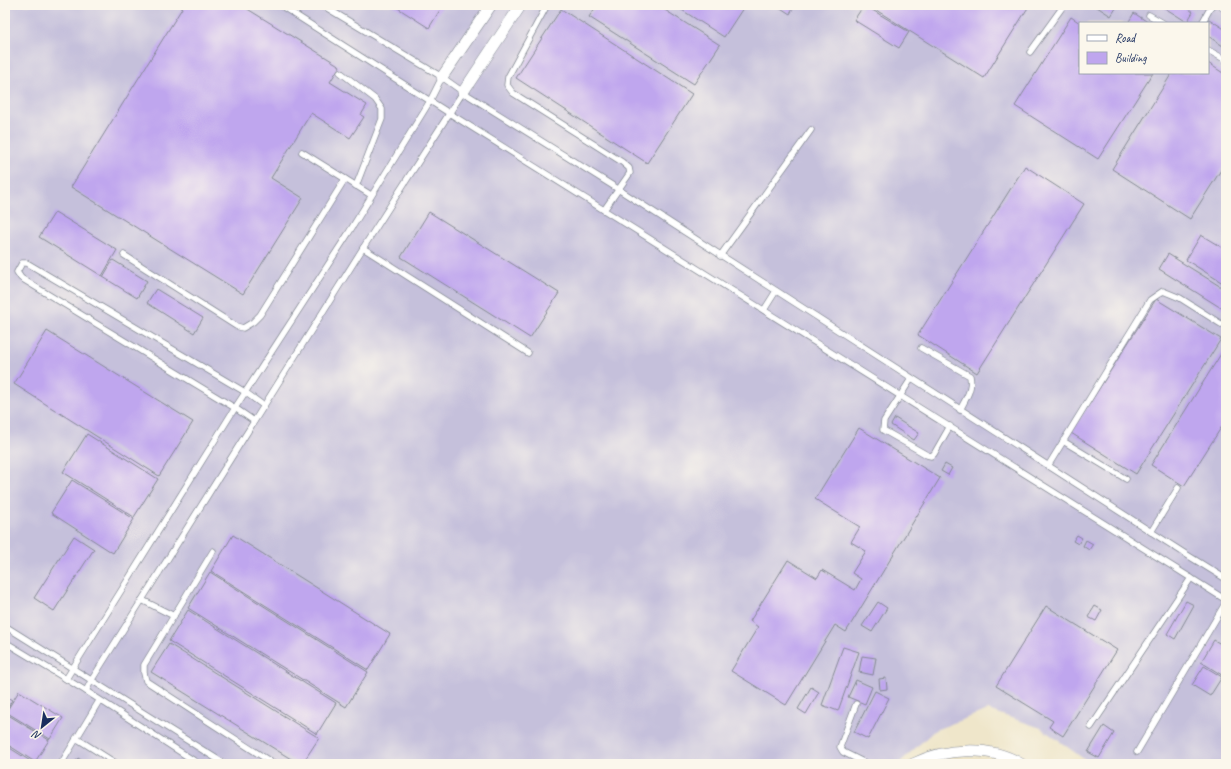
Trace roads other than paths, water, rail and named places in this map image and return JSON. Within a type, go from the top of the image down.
[{"type":"street","points":[[463,92],[521,5]]},
{"type":"street","points":[[442,78],[489,6]]},
{"type":"street","points":[[913,764],[933,756],[956,751],[989,752],[997,760],[1015,761],[1021,764]]},
{"type":"lane","points":[[280,5],[449,113],[1192,578],[1226,601],[1137,752]]},
{"type":"lane","points":[[322,5],[442,78],[618,189],[911,379],[1226,579]]},
{"type":"lane","points":[[546,5],[508,76],[507,85],[513,92],[629,168],[630,173],[604,210]]},
{"type":"lane","points":[[1030,52],[1064,5]]},
{"type":"lane","points":[[1203,22],[1212,5]]},
{"type":"lane","points":[[1149,15],[1161,22]]},
{"type":"lane","points":[[1209,51],[1226,60]]},
{"type":"lane","points":[[340,72],[376,99],[382,109],[382,119],[356,186]]},
{"type":"lane","points":[[66,680],[245,392],[348,234],[442,78]]},
{"type":"lane","points":[[86,691],[254,421],[463,92]]},
{"type":"lane","points":[[720,256],[810,130]]},
{"type":"lane","points":[[302,152],[371,195]]},
{"type":"lane","points":[[124,255],[236,326],[243,328],[253,322],[260,315],[345,179]]},
{"type":"lane","points":[[363,248],[528,353]]},
{"type":"lane","points":[[254,421],[21,278],[17,272],[22,263],[27,263],[245,392],[264,406]]},
{"type":"lane","points":[[764,310],[776,291]]},
{"type":"lane","points":[[1048,466],[1150,300],[1163,291],[1180,298],[1221,324]]},
{"type":"lane","points":[[921,348],[970,376],[972,383],[971,389],[960,410]]},
{"type":"lane","points":[[911,379],[884,421],[883,430],[931,456],[934,454],[950,426]]},
{"type":"lane","points":[[1063,441],[1126,479]]},
{"type":"lane","points":[[1151,532],[1178,488]]},
{"type":"lane","points":[[213,551],[144,665],[146,682],[274,764]]},
{"type":"lane","points":[[1091,727],[1192,578]]},
{"type":"lane","points":[[142,600],[174,616]]},
{"type":"lane","points":[[5,626],[225,764]]},
{"type":"lane","points":[[5,642],[86,691],[99,701],[199,764]]},
{"type":"lane","points":[[61,764],[99,701]]},
{"type":"lane","points":[[856,704],[840,748],[843,752],[867,764]]},
{"type":"lane","points":[[76,738],[117,764]]}]
